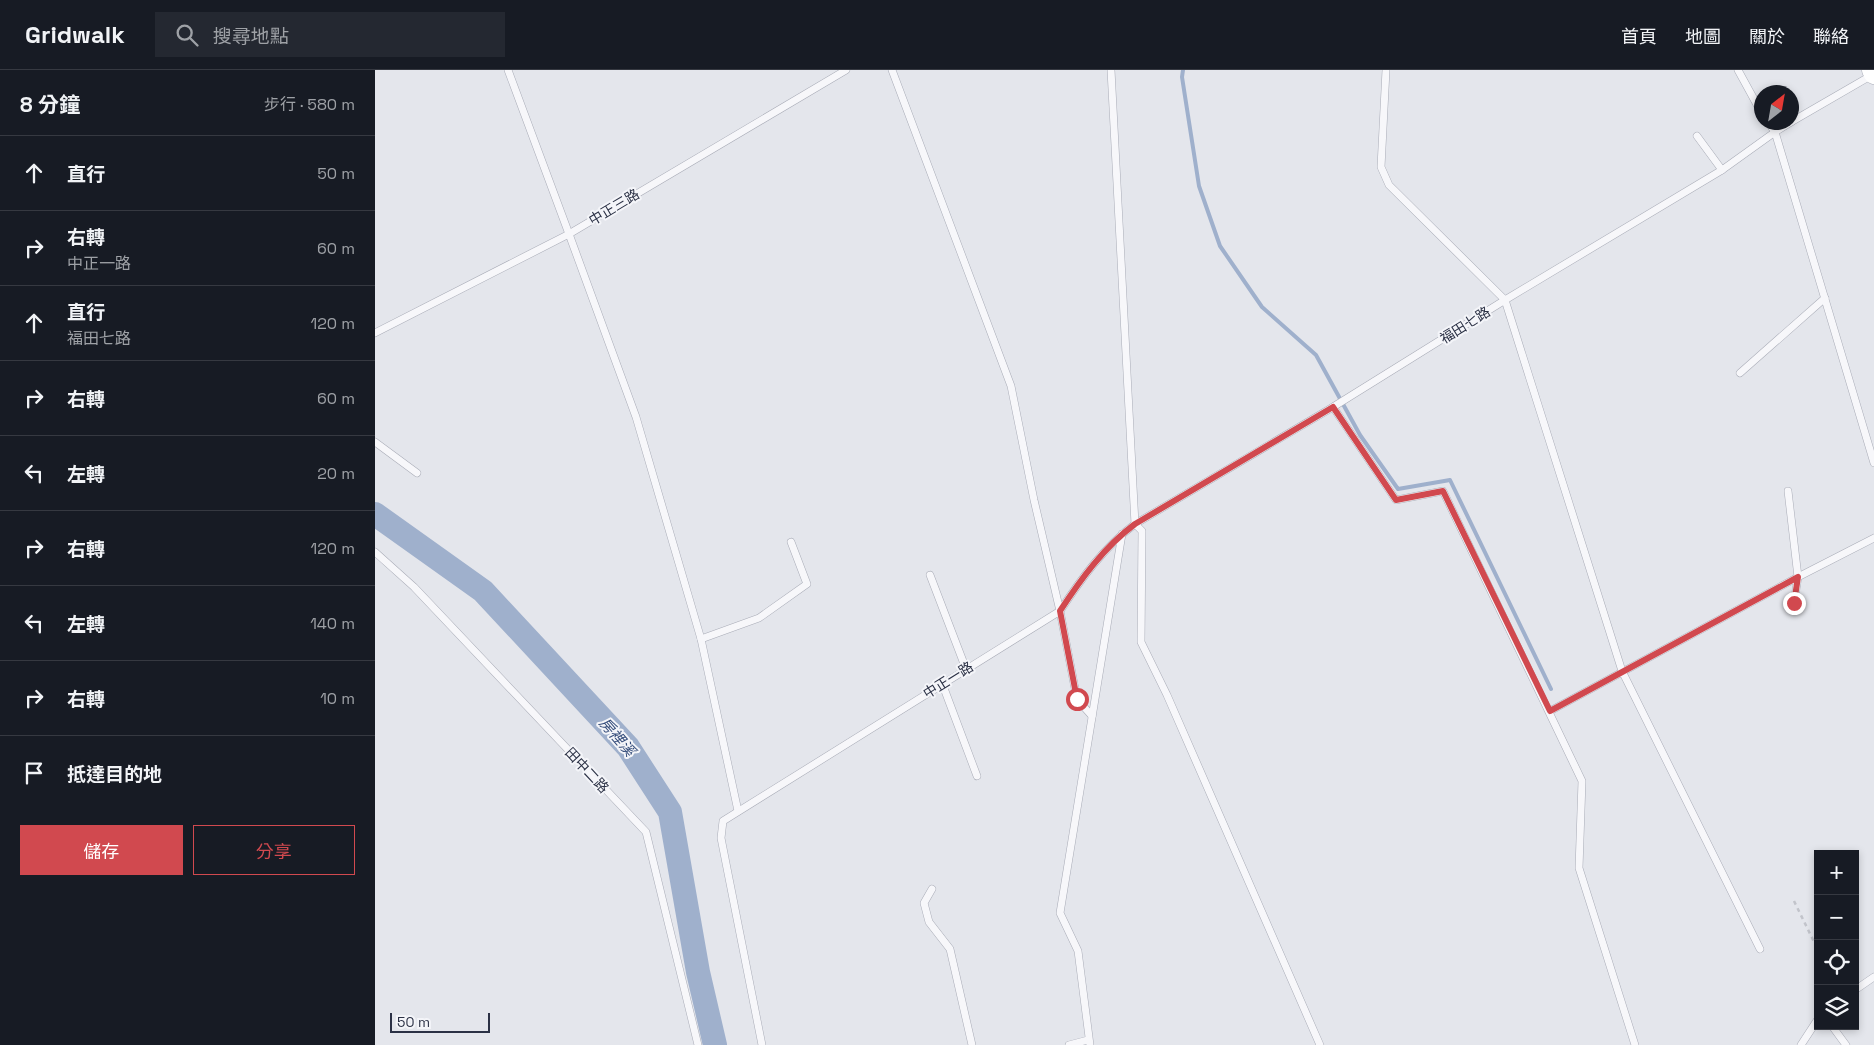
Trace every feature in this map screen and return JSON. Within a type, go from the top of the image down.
[{"type":"main road","points":[[1872,70],[1874,74]]},
{"type":"lane","points":[[507,70],[636,417],[701,639],[738,810]]},
{"type":"lane","name":"中正三路","points":[[375,334],[569,234],[846,70]]},
{"type":"lane","points":[[892,70],[1011,386],[1034,500],[1060,611],[1077,699],[1092,716]]},
{"type":"lane","points":[[1111,70],[1135,524],[1142,532],[1141,642],[1167,695],[1320,1045]]},
{"type":"lane","points":[[1386,70],[1381,167],[1389,185],[1505,300],[1622,671],[1760,949]]},
{"type":"lane","points":[[1738,70],[1754,99]]},
{"type":"lane","name":"福田七路","points":[[1799,117],[1874,74]]},
{"type":"lane","name":"福田七路","points":[[1135,524],[1333,407],[1505,300],[1722,170],[1778,130]]},
{"type":"lane","points":[[1775,132],[1874,463]]},
{"type":"lane","points":[[1697,136],[1722,170]]},
{"type":"lane","points":[[1740,373],[1825,298]]},
{"type":"lane","points":[[1333,407],[1396,500],[1443,491],[1550,711],[1583,781],[1579,868],[1635,1045]]},
{"type":"lane","points":[[375,442],[417,473]]},
{"type":"lane","points":[[1788,492],[1798,577],[1794,603]]},
{"type":"lane","name":"中正一路","points":[[762,1045],[721,838],[723,821],[1060,611],[1077,585],[1106,549],[1135,524]]},
{"type":"lane","points":[[1069,1045],[1089,1043],[1077,951],[1060,913],[1122,534]]},
{"type":"lane","points":[[1550,711],[1874,538]]},
{"type":"lane","points":[[701,639],[759,618],[807,584],[791,542]]},
{"type":"lane","name":"田中二路","points":[[375,552],[414,587],[646,832],[698,1045]]},
{"type":"lane","points":[[930,575],[966,669]]},
{"type":"lane","points":[[942,683],[977,776]]},
{"type":"lane","points":[[932,889],[924,903],[929,922],[950,949],[972,1045]]},
{"type":"lane","points":[[1859,987],[1874,977]]},
{"type":"lane","points":[[1801,1045],[1814,1025]]},
{"type":"lane","points":[[1835,1030],[1846,1045]]},
{"type":"path","points":[[1794,901],[1814,942]]},
{"type":"waterway","points":[[1183,70],[1182,77],[1199,186],[1220,246],[1262,307],[1316,355],[1360,435],[1398,489],[1450,480],[1551,689]]},
{"type":"waterway","name":"房裡溪","points":[[375,514],[483,591],[628,747],[670,812],[698,972],[715,1045]]},
{"type":"route","points":[[1077,699],[1060,611],[1077,585],[1106,549],[1135,524],[1333,407],[1396,500],[1443,491],[1550,711],[1798,577],[1794,603]]}]
